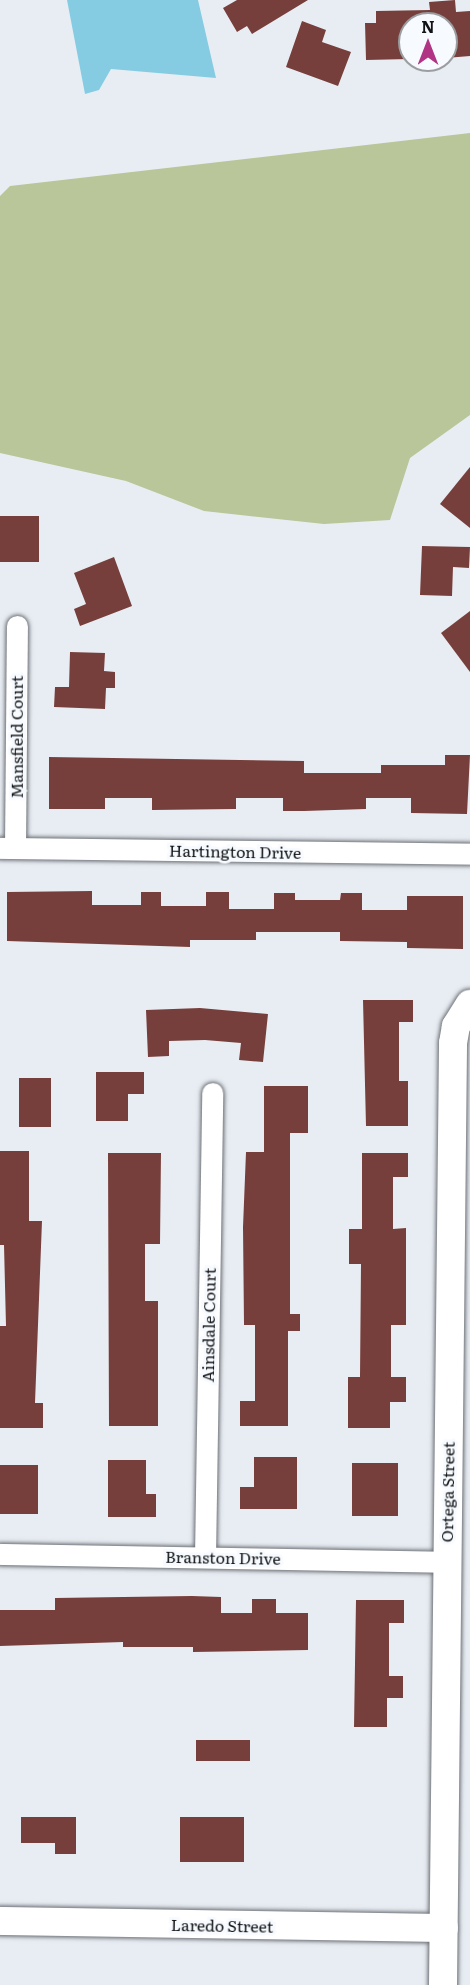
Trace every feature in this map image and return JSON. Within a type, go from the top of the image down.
[{"type":"street","name":"Mansfield Court","points":[[8,848],[17,626]]},
{"type":"street","name":"Hartington Drive","points":[[8,848],[470,854]]},
{"type":"street","name":"Ortega Street","points":[[443,1985],[453,1043],[456,1026],[470,1004]]},
{"type":"street","name":"Ainsdale Court","points":[[205,1557],[212,1093]]},
{"type":"street","name":"Branston Drive","points":[[0,1554],[446,1562]]},
{"type":"street","name":"Laredo Street","points":[[0,1921],[444,1928]]},
{"type":"green space","points":[[470,133],[470,415],[410,458],[390,520],[324,524],[204,511],[126,481],[0,453],[0,196],[10,186]]},
{"type":"water","points":[[67,0],[198,0],[216,78],[111,69],[99,90],[85,94]]},
{"type":"building","points":[[237,0],[308,0],[252,34],[247,26],[237,32],[223,8]]},
{"type":"building","points":[[455,0],[456,12],[398,12],[398,59],[366,60],[365,23],[376,23],[376,11],[430,10],[429,2]]},
{"type":"building","points":[[470,11],[470,56],[458,57],[458,12],[456,12]]},
{"type":"building","points":[[302,21],[326,30],[322,42],[351,52],[338,86],[286,67]]},
{"type":"building","points":[[470,467],[470,528],[440,504]]},
{"type":"building","points":[[0,516],[39,516],[39,562],[0,562]]},
{"type":"building","points":[[422,546],[470,547],[469,568],[453,567],[452,596],[420,595]]},
{"type":"building","points":[[114,557],[132,606],[80,626],[74,609],[86,604],[74,573]]},
{"type":"building","points":[[470,611],[470,672],[441,633]]},
{"type":"building","points":[[70,652],[105,653],[104,671],[115,672],[115,688],[106,688],[105,709],[54,707],[55,687],[69,687]]},
{"type":"building","points":[[445,755],[470,755],[467,814],[411,813],[411,798],[366,798],[366,809],[304,811],[283,811],[283,798],[236,798],[236,809],[152,810],[152,798],[105,798],[105,809],[49,809],[49,757],[304,761],[304,773],[381,773],[381,765],[445,765]]},
{"type":"building","points":[[92,891],[92,905],[141,905],[141,892],[161,892],[161,906],[206,906],[206,892],[229,892],[229,909],[274,909],[274,893],[295,893],[295,900],[340,900],[341,893],[362,893],[362,910],[407,910],[407,896],[463,896],[463,949],[407,948],[407,942],[340,941],[340,932],[256,932],[256,940],[190,940],[190,947],[7,941],[7,892]]},
{"type":"building","points":[[363,1000],[413,1000],[413,1022],[399,1022],[399,1081],[408,1081],[408,1126],[366,1126]]},
{"type":"building","points":[[200,1008],[268,1014],[263,1062],[239,1060],[241,1043],[205,1040],[169,1041],[169,1056],[148,1057],[146,1010]]},
{"type":"building","points":[[96,1072],[144,1072],[144,1094],[128,1094],[128,1121],[96,1121]]},
{"type":"building","points":[[19,1078],[51,1078],[51,1127],[19,1127]]},
{"type":"building","points":[[264,1086],[308,1086],[308,1133],[290,1133],[290,1314],[300,1314],[300,1331],[288,1331],[288,1426],[240,1426],[240,1401],[255,1401],[255,1325],[244,1325],[243,1227],[246,1152],[264,1152]]},
{"type":"building","points":[[0,1151],[29,1151],[29,1221],[42,1221],[35,1403],[43,1403],[43,1428],[0,1428],[0,1326],[6,1326],[4,1245],[0,1245]]},
{"type":"building","points":[[108,1153],[161,1153],[160,1244],[145,1244],[145,1301],[158,1301],[158,1426],[109,1426]]},
{"type":"building","points":[[362,1153],[408,1153],[408,1177],[393,1177],[393,1229],[406,1228],[406,1325],[391,1325],[391,1377],[406,1377],[406,1402],[390,1402],[390,1428],[348,1428],[348,1377],[360,1377],[361,1264],[349,1264],[349,1229],[362,1229]]},
{"type":"building","points":[[254,1457],[297,1457],[297,1509],[240,1509],[240,1487],[254,1487]]},
{"type":"building","points":[[108,1460],[146,1460],[146,1494],[156,1494],[156,1517],[108,1517]]},
{"type":"building","points":[[352,1463],[398,1463],[398,1516],[352,1516]]},
{"type":"building","points":[[0,1465],[38,1465],[38,1514],[0,1514]]},
{"type":"building","points":[[221,1597],[221,1613],[252,1613],[252,1599],[276,1599],[276,1613],[308,1613],[308,1650],[193,1652],[193,1647],[123,1647],[123,1642],[0,1646],[0,1610],[55,1610],[55,1598]]},
{"type":"building","points":[[356,1600],[404,1600],[404,1623],[389,1623],[389,1676],[403,1676],[403,1698],[387,1698],[387,1727],[354,1727]]},
{"type":"building","points":[[196,1740],[250,1740],[250,1761],[196,1761]]},
{"type":"building","points":[[21,1817],[76,1817],[76,1854],[55,1854],[55,1843],[21,1843]]},
{"type":"building","points":[[180,1817],[244,1817],[244,1862],[180,1862]]}]
